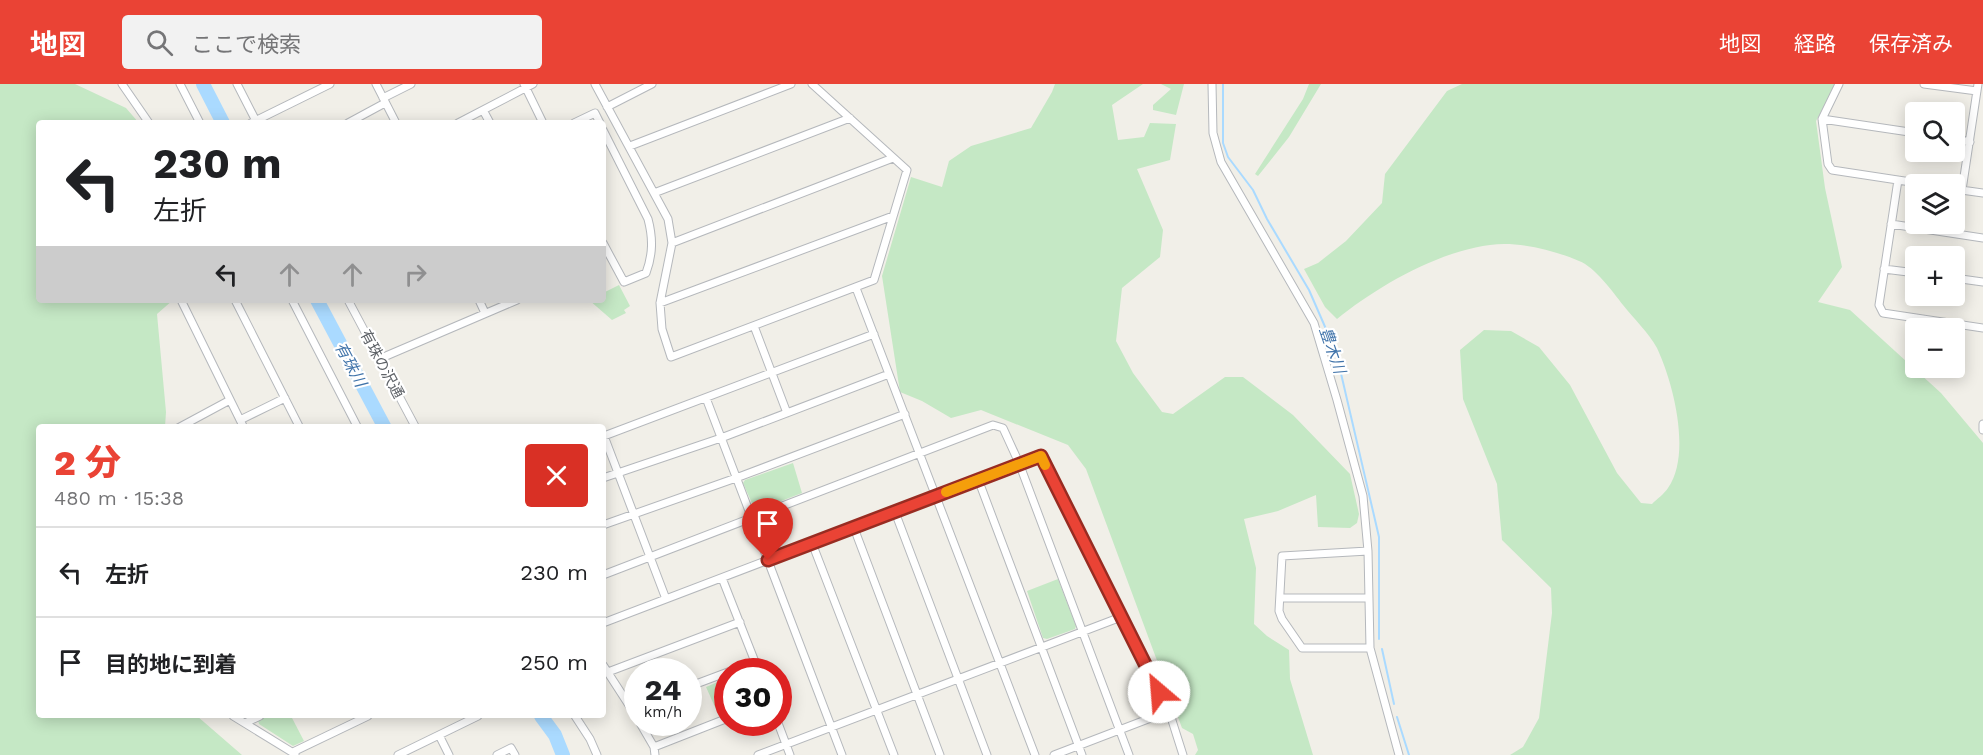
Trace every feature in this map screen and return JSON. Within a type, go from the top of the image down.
[{"type":"street","points":[[122,84],[147,120]]},
{"type":"street","points":[[180,84],[198,120]]},
{"type":"street","points":[[237,84],[254,120]]},
{"type":"street","points":[[259,120],[330,84]]},
{"type":"street","points":[[376,84],[394,120]]},
{"type":"street","points":[[353,120],[411,84]]},
{"type":"street","points":[[595,84],[668,219],[672,243],[660,303],[662,329],[671,357],[874,280],[907,170],[812,84]]},
{"type":"street","points":[[607,106],[652,84]]},
{"type":"street","points":[[630,146],[791,84]]},
{"type":"street","points":[[1212,84],[1213,133],[1221,162],[1314,323],[1363,496],[1368,551],[1370,648],[1399,755]]},
{"type":"street","points":[[1839,84],[1822,119],[1828,164],[1832,170],[1905,181]]},
{"type":"street","points":[[1924,84],[1978,88],[1970,142],[1962,174]]},
{"type":"street","points":[[464,120],[527,85],[542,120]]},
{"type":"street","points":[[483,110],[488,120]]},
{"type":"street","points":[[580,120],[595,113],[598,120]]},
{"type":"street","points":[[654,193],[850,118]]},
{"type":"street","points":[[1822,119],[1905,131]]},
{"type":"street","points":[[606,136],[648,219],[652,234],[650,260],[646,273],[624,282],[606,249]]},
{"type":"street","points":[[1965,141],[1970,142]]},
{"type":"street","points":[[672,243],[893,158]]},
{"type":"street","points":[[1898,180],[1879,304],[1883,313],[1983,328]]},
{"type":"street","points":[[1965,191],[1983,194]]},
{"type":"street","points":[[660,303],[893,216]]},
{"type":"street","points":[[1891,224],[1983,238]]},
{"type":"street","points":[[606,263],[612,260]]},
{"type":"street","points":[[1884,268],[1905,271]]},
{"type":"street","points":[[1965,280],[1983,282]]},
{"type":"street","points":[[856,288],[1035,755]]},
{"type":"street","points":[[182,303],[242,424],[285,398]]},
{"type":"street","points":[[237,303],[298,424]]},
{"type":"street","points":[[294,303],[356,424]]},
{"type":"street","name":"有珠の沢通","points":[[350,303],[414,424]]},
{"type":"street","points":[[481,303],[486,313]]},
{"type":"street","points":[[379,359],[510,303]]},
{"type":"street","points":[[754,326],[787,412]]},
{"type":"street","points":[[606,435],[874,334]]},
{"type":"street","points":[[606,477],[722,438],[889,374]]},
{"type":"street","points":[[706,398],[842,755]]},
{"type":"street","points":[[185,424],[230,400]]},
{"type":"street","points":[[606,524],[736,478],[904,414]]},
{"type":"street","points":[[1983,424],[1983,429]]},
{"type":"street","points":[[606,575],[993,425],[1003,428],[1019,464],[1128,755]]},
{"type":"street","points":[[606,441],[666,598]]},
{"type":"street","points":[[606,622],[1041,456],[1169,711],[1183,755]]},
{"type":"street","points":[[978,479],[1082,755]]},
{"type":"street","points":[[895,512],[987,755]]},
{"type":"street","points":[[854,528],[940,755]]},
{"type":"street","points":[[812,543],[894,755]]},
{"type":"street","points":[[1368,551],[1282,556],[1279,611],[1302,648],[1370,648]]},
{"type":"street","points":[[722,578],[754,658]]},
{"type":"street","points":[[1280,598],[1369,598]]},
{"type":"street","points":[[758,755],[1121,616]]},
{"type":"street","points":[[608,672],[740,622]]},
{"type":"street","points":[[606,669],[624,694]]},
{"type":"street","points":[[1054,755],[1169,711]]},
{"type":"street","points":[[237,718],[295,754],[363,718]]},
{"type":"street","points":[[245,723],[256,718]]},
{"type":"street","points":[[349,718],[352,723]]},
{"type":"street","points":[[398,755],[474,718]]},
{"type":"street","points":[[576,718],[597,755]]},
{"type":"street","points":[[654,747],[714,723]]},
{"type":"street","points":[[439,735],[449,755]]},
{"type":"street","points":[[648,736],[654,747],[655,755]]},
{"type":"street","points":[[783,736],[790,755]]},
{"type":"street","points":[[497,755],[512,748],[515,755]]},
{"type":"green space","points":[[0,84],[75,84],[126,108],[136,120],[36,120],[36,303],[170,303],[157,314],[166,412],[165,424],[36,424],[36,718],[199,718],[242,755],[0,755]]},
{"type":"green space","points":[[1055,84],[1143,84],[1112,105],[1118,140],[1144,137],[1150,123],[1176,124],[1170,160],[1137,169],[1163,230],[1160,257],[1122,288],[1116,341],[1133,373],[1162,412],[1173,414],[1225,377],[1243,377],[1293,415],[1350,474],[1359,514],[1357,523],[1350,528],[1318,527],[1316,495],[1278,511],[1244,519],[1256,568],[1254,624],[1267,636],[1289,650],[1290,679],[1313,755],[1195,755],[1198,750],[1193,734],[1182,728],[1086,469],[1068,445],[981,410],[951,418],[922,401],[900,392],[882,276],[911,177],[942,187],[949,161],[971,146],[1031,128]]},
{"type":"green space","points":[[1161,84],[1184,84],[1176,115],[1153,110],[1153,105],[1171,89]]},
{"type":"green space","points":[[1309,84],[1321,84],[1289,137],[1258,176],[1255,174],[1303,99]]},
{"type":"green space","points":[[1462,84],[1835,84],[1816,121],[1825,188],[1842,267],[1818,302],[1850,310],[1905,360],[1905,378],[1925,378],[1941,393],[1983,443],[1983,755],[1510,755],[1523,747],[1539,718],[1552,613],[1551,588],[1502,540],[1497,484],[1463,399],[1460,350],[1484,330],[1511,331],[1539,347],[1570,385],[1617,473],[1641,503],[1652,504],[1668,488],[1675,474],[1679,457],[1678,418],[1669,379],[1654,342],[1597,274],[1585,264],[1570,257],[1523,245],[1482,246],[1460,251],[1415,269],[1373,293],[1337,319],[1325,307],[1304,269],[1318,263],[1346,241],[1382,203],[1385,174],[1447,91]]},
{"type":"green space","points":[[619,285],[630,306],[624,310],[626,313],[612,320],[592,303],[606,303],[606,292]]},
{"type":"green space","points":[[793,463],[802,493],[758,510],[754,508],[743,483],[745,480]]},
{"type":"green space","points":[[1058,579],[1076,626],[1075,629],[1047,639],[1043,638],[1027,591]]},
{"type":"green space","points":[[714,684],[714,705],[706,687]]},
{"type":"green space","points":[[292,718],[304,741],[293,746],[259,724],[258,720]]},
{"type":"waterway","name":"有珠川","points":[[203,84],[221,120]]},
{"type":"waterway","name":"豊木川","points":[[1223,84],[1223,143],[1228,157],[1253,190],[1267,219],[1309,290],[1336,352],[1379,537],[1379,639]]},
{"type":"waterway","name":"有珠川","points":[[319,303],[383,424]]},
{"type":"waterway","name":"豊木川","points":[[1382,649],[1394,704]]},
{"type":"waterway","name":"豊木川","points":[[1397,717],[1409,755]]},
{"type":"waterway","name":"有珠川","points":[[542,718],[555,735],[563,755]]},
{"type":"slow traffic","points":[[946,492],[1041,456],[1045,465]]},
{"type":"route","points":[[768,560],[1041,456],[1159,692]]}]
